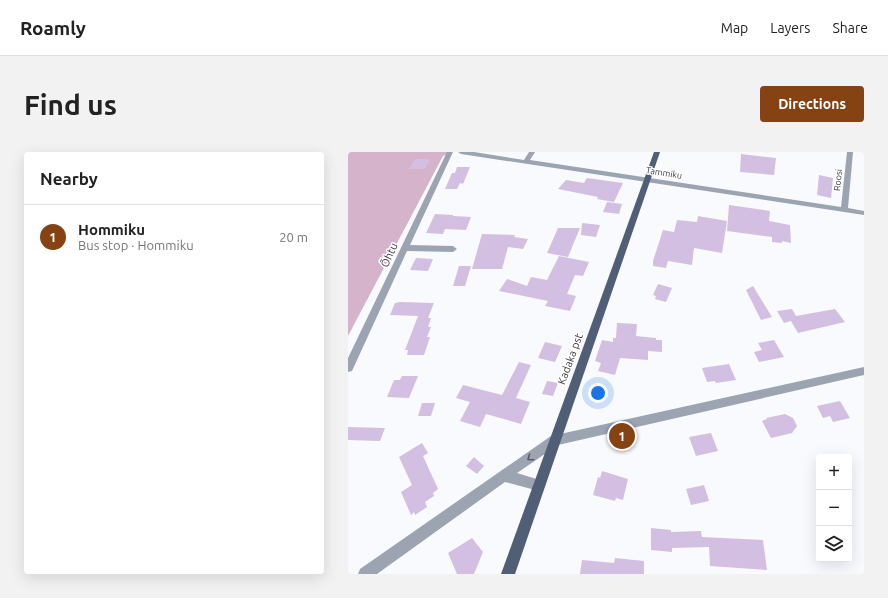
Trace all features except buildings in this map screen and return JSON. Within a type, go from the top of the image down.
[{"type":"main road","name":"Kadaka pst","points":[[508,574],[657,152]]},
{"type":"street","name":"Õhtu","points":[[348,368],[450,152]]},
{"type":"street","name":"Tammiku","points":[[461,152],[864,213]]},
{"type":"street","points":[[526,162],[532,152]]},
{"type":"street","name":"Roosi","points":[[844,210],[850,152]]},
{"type":"street","points":[[404,248],[453,249]]},
{"type":"street","points":[[366,574],[555,440],[864,371]]},
{"type":"street","points":[[504,476],[539,485]]},
{"type":"shaded area","points":[[348,152],[452,152],[443,156],[348,336]]},
{"type":"place","name":"Hommiku","points":[[622,436]]}]
